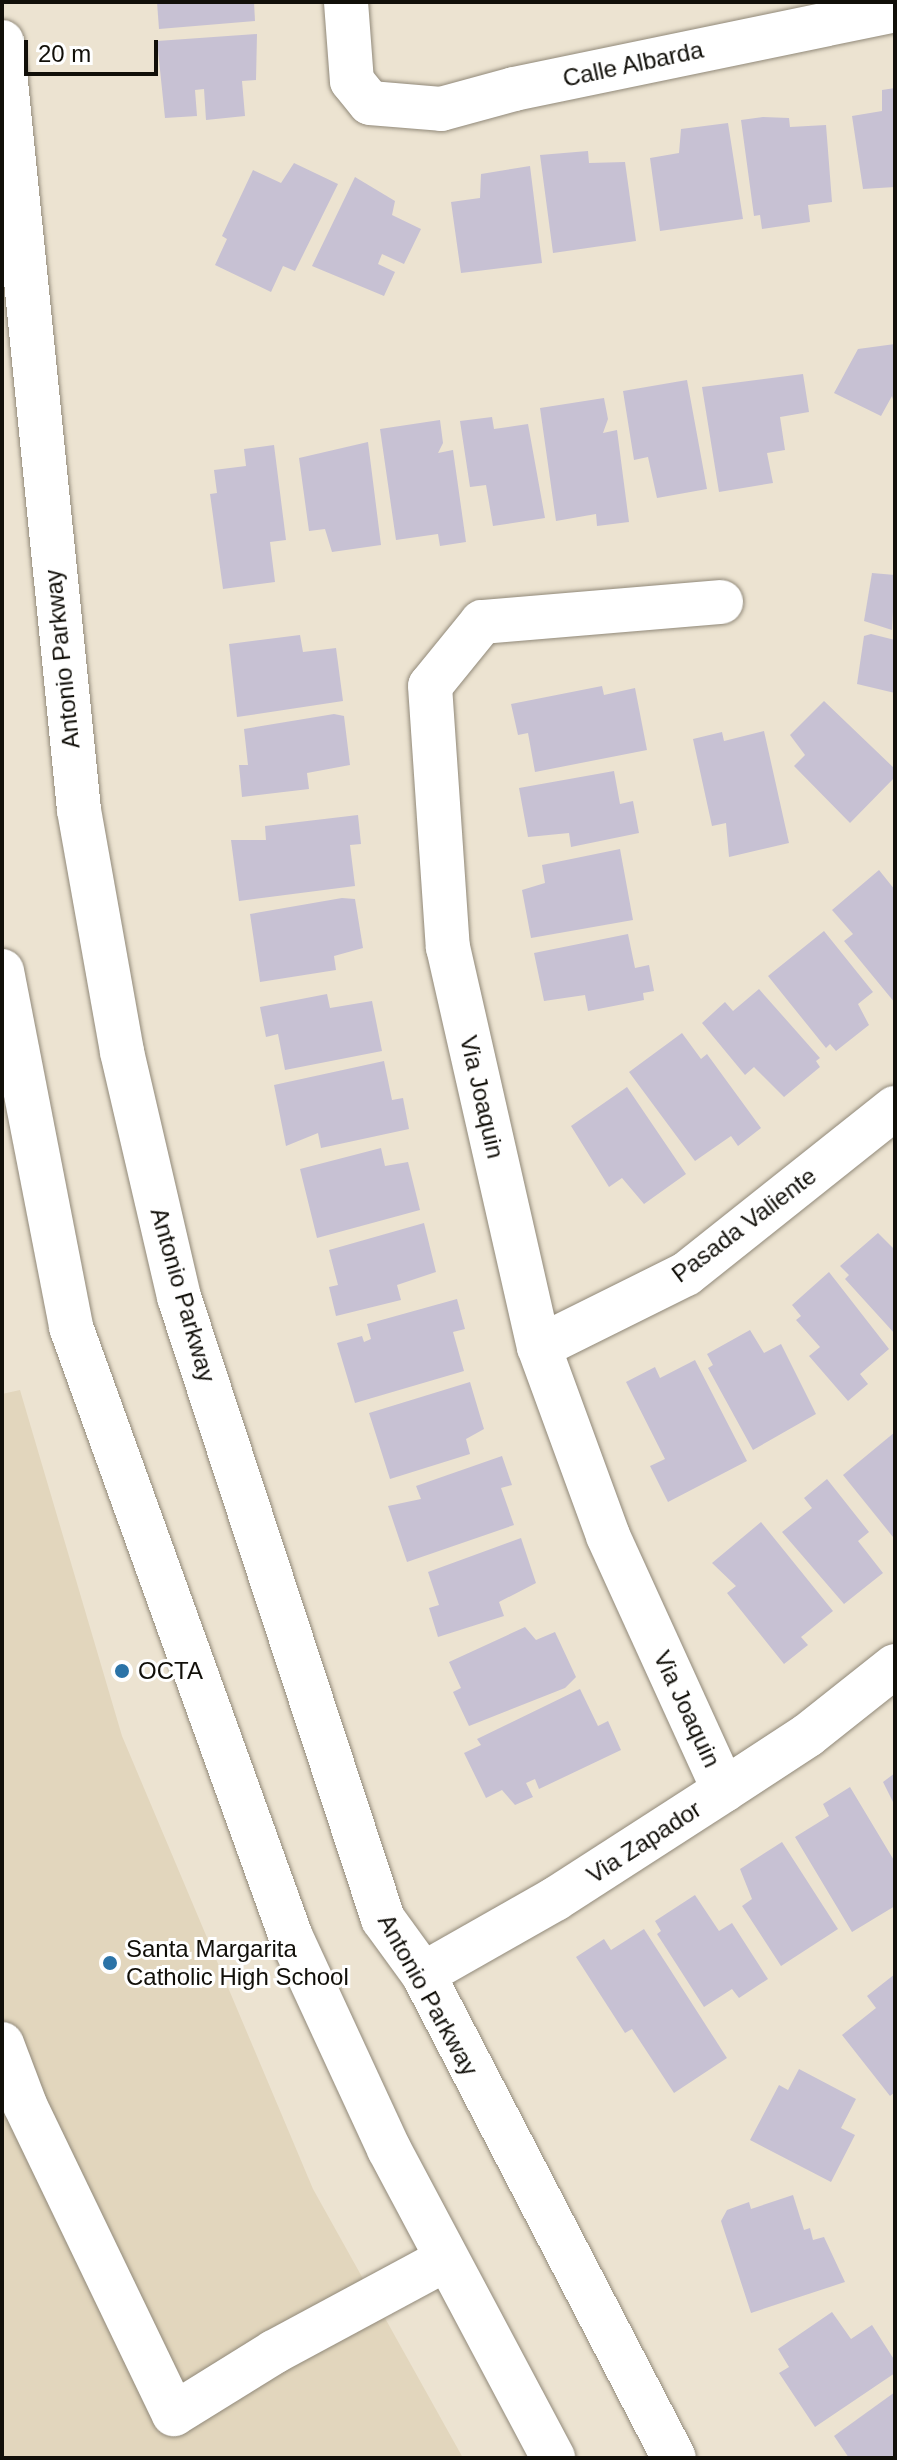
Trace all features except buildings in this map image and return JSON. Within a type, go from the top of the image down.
[{"type":"main road","name":"Calle Albarda","points":[[346,2],[352,81],[370,103],[441,109],[514,89],[895,10]]},
{"type":"main road","name":"Antonio Parkway","points":[[2,42],[79,810],[122,1052],[179,1297],[383,1919],[423,1974],[674,2458]]},
{"type":"main road","name":"Via Joaquin","points":[[721,602],[482,622],[430,686],[448,947],[539,1347],[608,1536],[724,1790]]},
{"type":"main road","points":[[2,971],[71,1327],[291,1937],[445,2260],[553,2458]]},
{"type":"main road","name":"Pasada Valiente","points":[[539,1347],[686,1274],[895,1108]]},
{"type":"main road","name":"Via Zapador","points":[[423,1974],[555,1899],[724,1790],[808,1735],[895,1666]]},
{"type":"main road","points":[[2,2044],[25,2105],[174,2414],[274,2352],[445,2260]]},
{"type":"shaded area","name":"Santa Margarita Catholic High School","points":[[20,1390],[122,1736],[313,2189],[463,2458],[2,2458],[2,1394]]},
{"type":"place","name":"OCTA","points":[[122,1671]]},
{"type":"place","name":"Santa Margarita Catholic High School","points":[[110,1963]]}]
